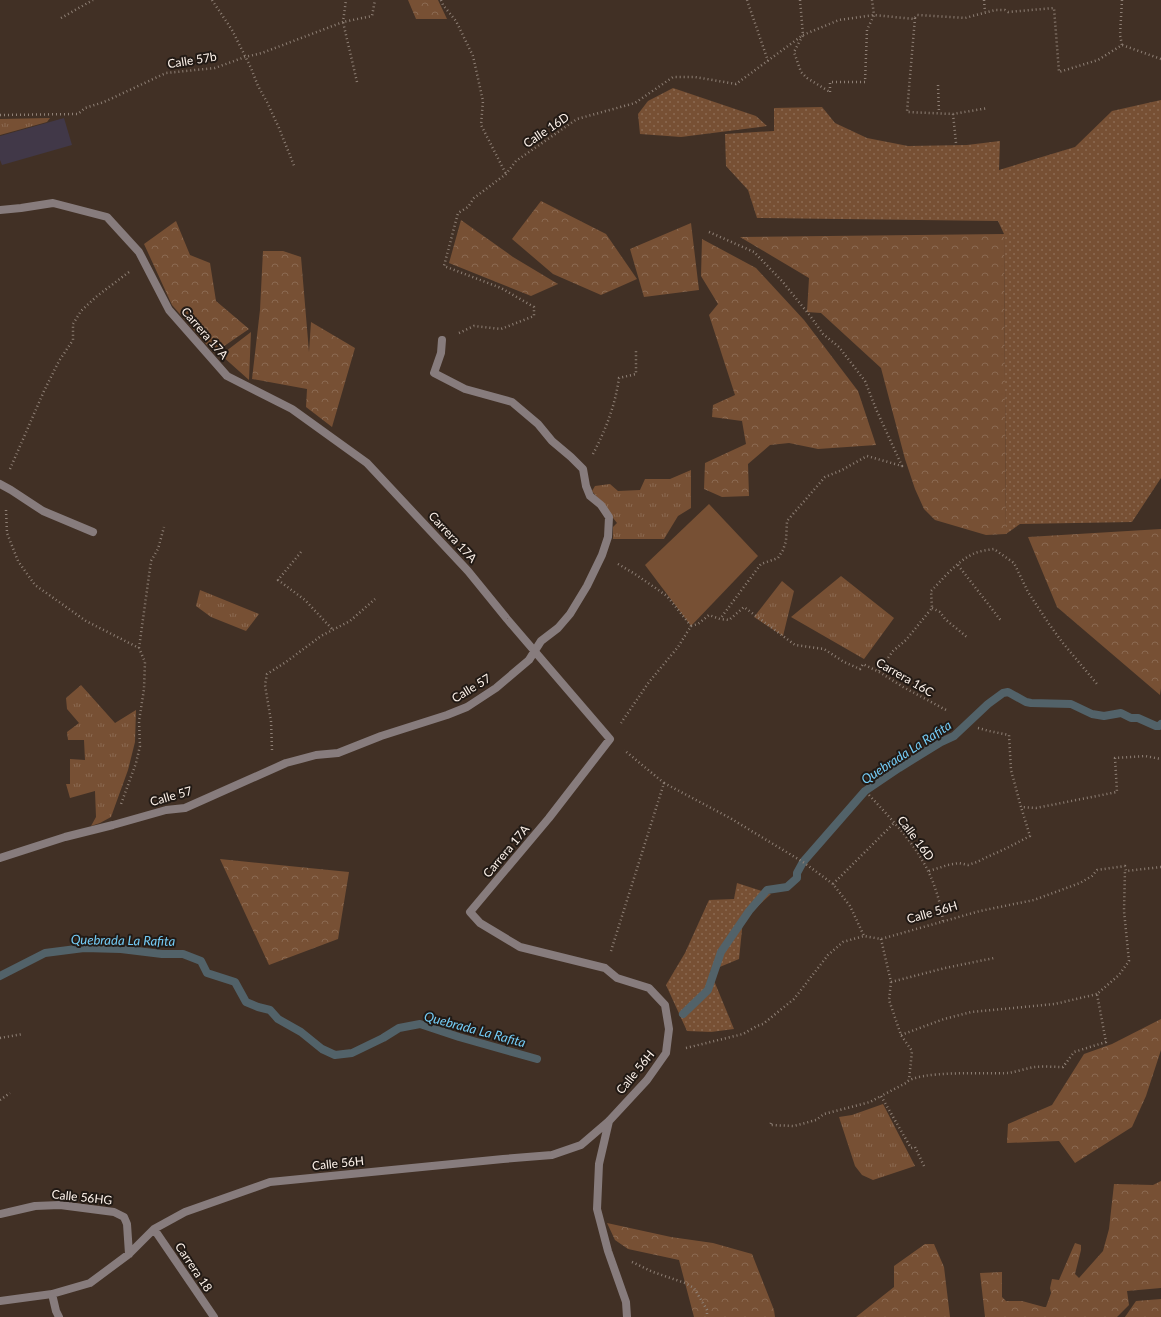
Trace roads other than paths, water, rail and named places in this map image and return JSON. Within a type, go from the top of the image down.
[{"type":"street","name":"Carrera 17A","points":[[0,210],[53,203],[107,217],[139,252],[170,310],[227,376],[292,409],[367,464],[468,571],[534,652],[610,739],[549,818],[470,912]]},
{"type":"street","name":"Calle 57","points":[[0,858],[65,837],[166,810],[185,808],[286,763],[316,755],[338,754],[381,736],[467,707],[496,688],[529,660],[541,641],[558,628],[570,614],[587,586],[602,555],[608,537],[609,517],[601,505],[590,496],[586,486],[583,469],[552,440],[538,424],[512,402],[465,389],[434,373],[441,353],[442,340]]},
{"type":"street","points":[[0,485],[9,489],[43,511],[93,532]]},
{"type":"street","name":"Calle 56H","points":[[0,1301],[52,1294],[90,1282],[129,1254],[154,1229],[185,1212],[270,1182],[552,1155],[581,1145],[609,1121],[648,1080],[666,1053],[669,1029],[665,1005],[649,988],[617,978],[605,968],[520,947],[480,923],[470,912]]},
{"type":"street","points":[[609,1121],[599,1164],[597,1209],[608,1251],[626,1302],[627,1317]]},
{"type":"street","name":"Calle 56HG","points":[[0,1214],[35,1206],[60,1204],[114,1212],[124,1217],[127,1224],[129,1254]]},
{"type":"street","name":"Carrera 18","points":[[154,1229],[214,1317]]},
{"type":"street","points":[[52,1294],[59,1317]]},
{"type":"waterway","name":"Quebrada La Rafita","points":[[683,1014],[708,990],[721,952],[749,911],[767,890],[787,887],[797,878],[797,873],[803,862],[865,791],[941,742],[954,736],[988,704],[1003,693],[1008,692],[1026,702],[1031,703],[1071,704],[1092,714],[1104,716],[1121,713],[1131,718],[1138,718],[1156,726],[1161,724]]},
{"type":"waterway","name":"Quebrada La Rafita","points":[[0,976],[45,953],[84,948],[121,949],[162,954],[183,954],[201,961],[207,973],[235,982],[246,1002],[270,1010],[278,1019],[301,1032],[322,1049],[335,1055],[352,1053],[383,1038],[399,1028],[420,1024],[459,1037],[537,1059]]}]
